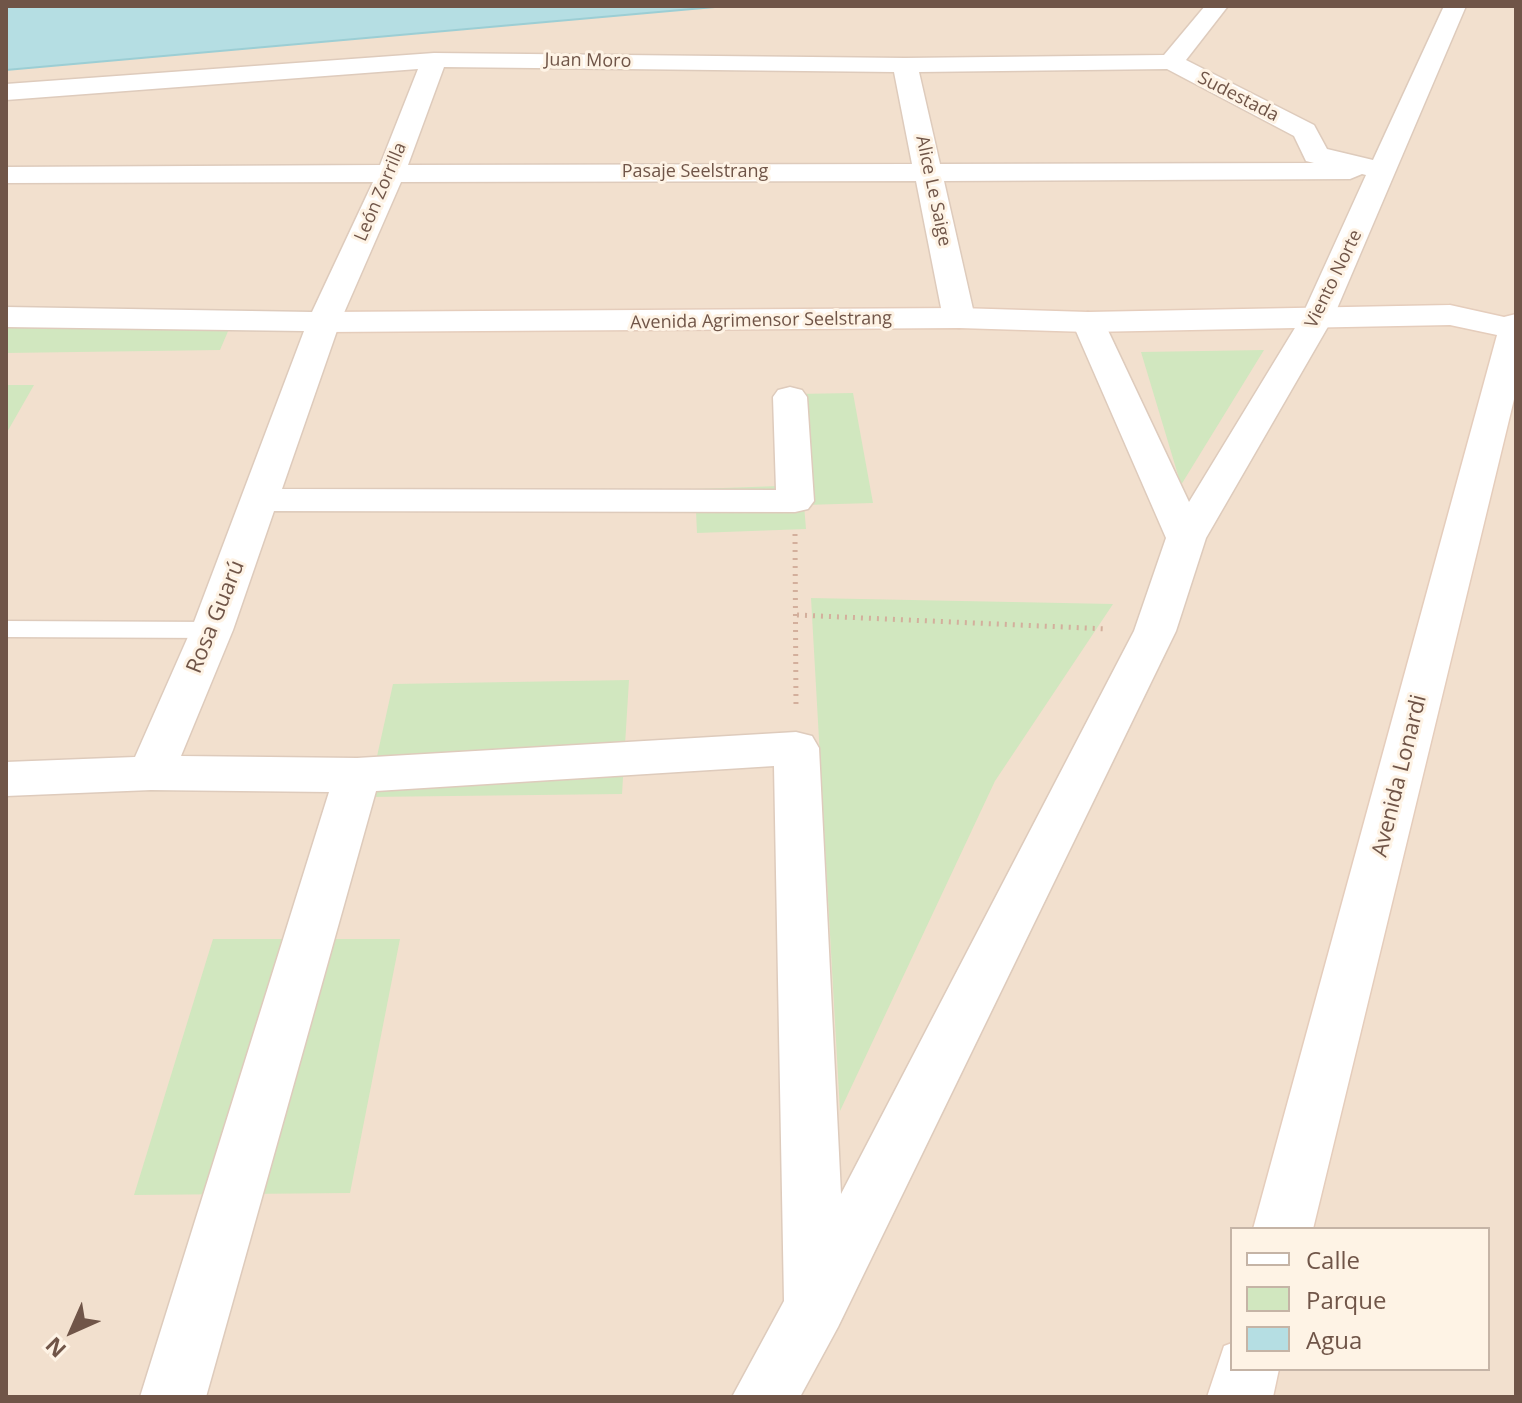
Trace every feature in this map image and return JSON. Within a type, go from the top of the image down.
[{"type":"street","points":[[1171,62],[1217,6]]},
{"type":"street","name":"Viento Norte","points":[[765,1397],[816,1305],[1155,631],[1186,538],[1317,318],[1455,6]]},
{"type":"street","name":"Juan Moro","points":[[6,92],[434,60],[905,65],[1171,62]]},
{"type":"street","name":"León Zorrilla","points":[[324,322],[391,173],[434,60]]},
{"type":"street","name":"Sudestada","points":[[1171,62],[1305,131],[1336,134]]},
{"type":"street","name":"Alice Le Saige","points":[[905,65],[959,318]]},
{"type":"street","name":"Sudestada","points":[[1305,131],[1316,155],[1384,171]]},
{"type":"street","points":[[1367,136],[1398,139]]},
{"type":"street","name":"Pasaje Seelstrang","points":[[6,175],[1384,171]]},
{"type":"street","name":"Avenida Agrimensor Seelstrang","points":[[6,317],[324,322],[959,318],[1088,322],[1450,315],[1515,326]]},
{"type":"street","name":"Rosa Guarú","points":[[151,773],[212,630],[324,322]]},
{"type":"street","points":[[1088,322],[1186,538]]},
{"type":"street","name":"Avenida Lonardi","points":[[1284,1227],[1515,326]]},
{"type":"street","points":[[261,500],[795,501],[790,397]]},
{"type":"street","points":[[6,779],[151,773],[357,775],[796,748],[816,1305]]},
{"type":"street","points":[[173,1397],[357,775]]},
{"type":"street","points":[[1240,1397],[1246,1371]]},
{"type":"lane","points":[[6,629],[212,630]]},
{"type":"path","points":[[795,501],[796,748]]},
{"type":"path","points":[[797,615],[1155,631]]},
{"type":"shaded area","points":[[726,6],[1516,6],[1516,1397],[6,1397],[6,70]]},
{"type":"green space","points":[[232,322],[220,350],[6,353],[6,326]]},
{"type":"green space","points":[[1264,350],[1181,485],[1141,352]]},
{"type":"green space","points":[[6,385],[34,385],[6,434]]},
{"type":"green space","points":[[853,393],[873,503],[804,505],[806,529],[697,533],[695,489],[808,485],[796,394]]},
{"type":"green space","points":[[811,598],[1113,604],[995,781],[840,1111]]},
{"type":"green space","points":[[629,680],[622,794],[368,797],[393,684]]},
{"type":"green space","points":[[213,939],[400,939],[350,1193],[134,1195]]},
{"type":"water","points":[[6,6],[726,6],[6,70]]}]
